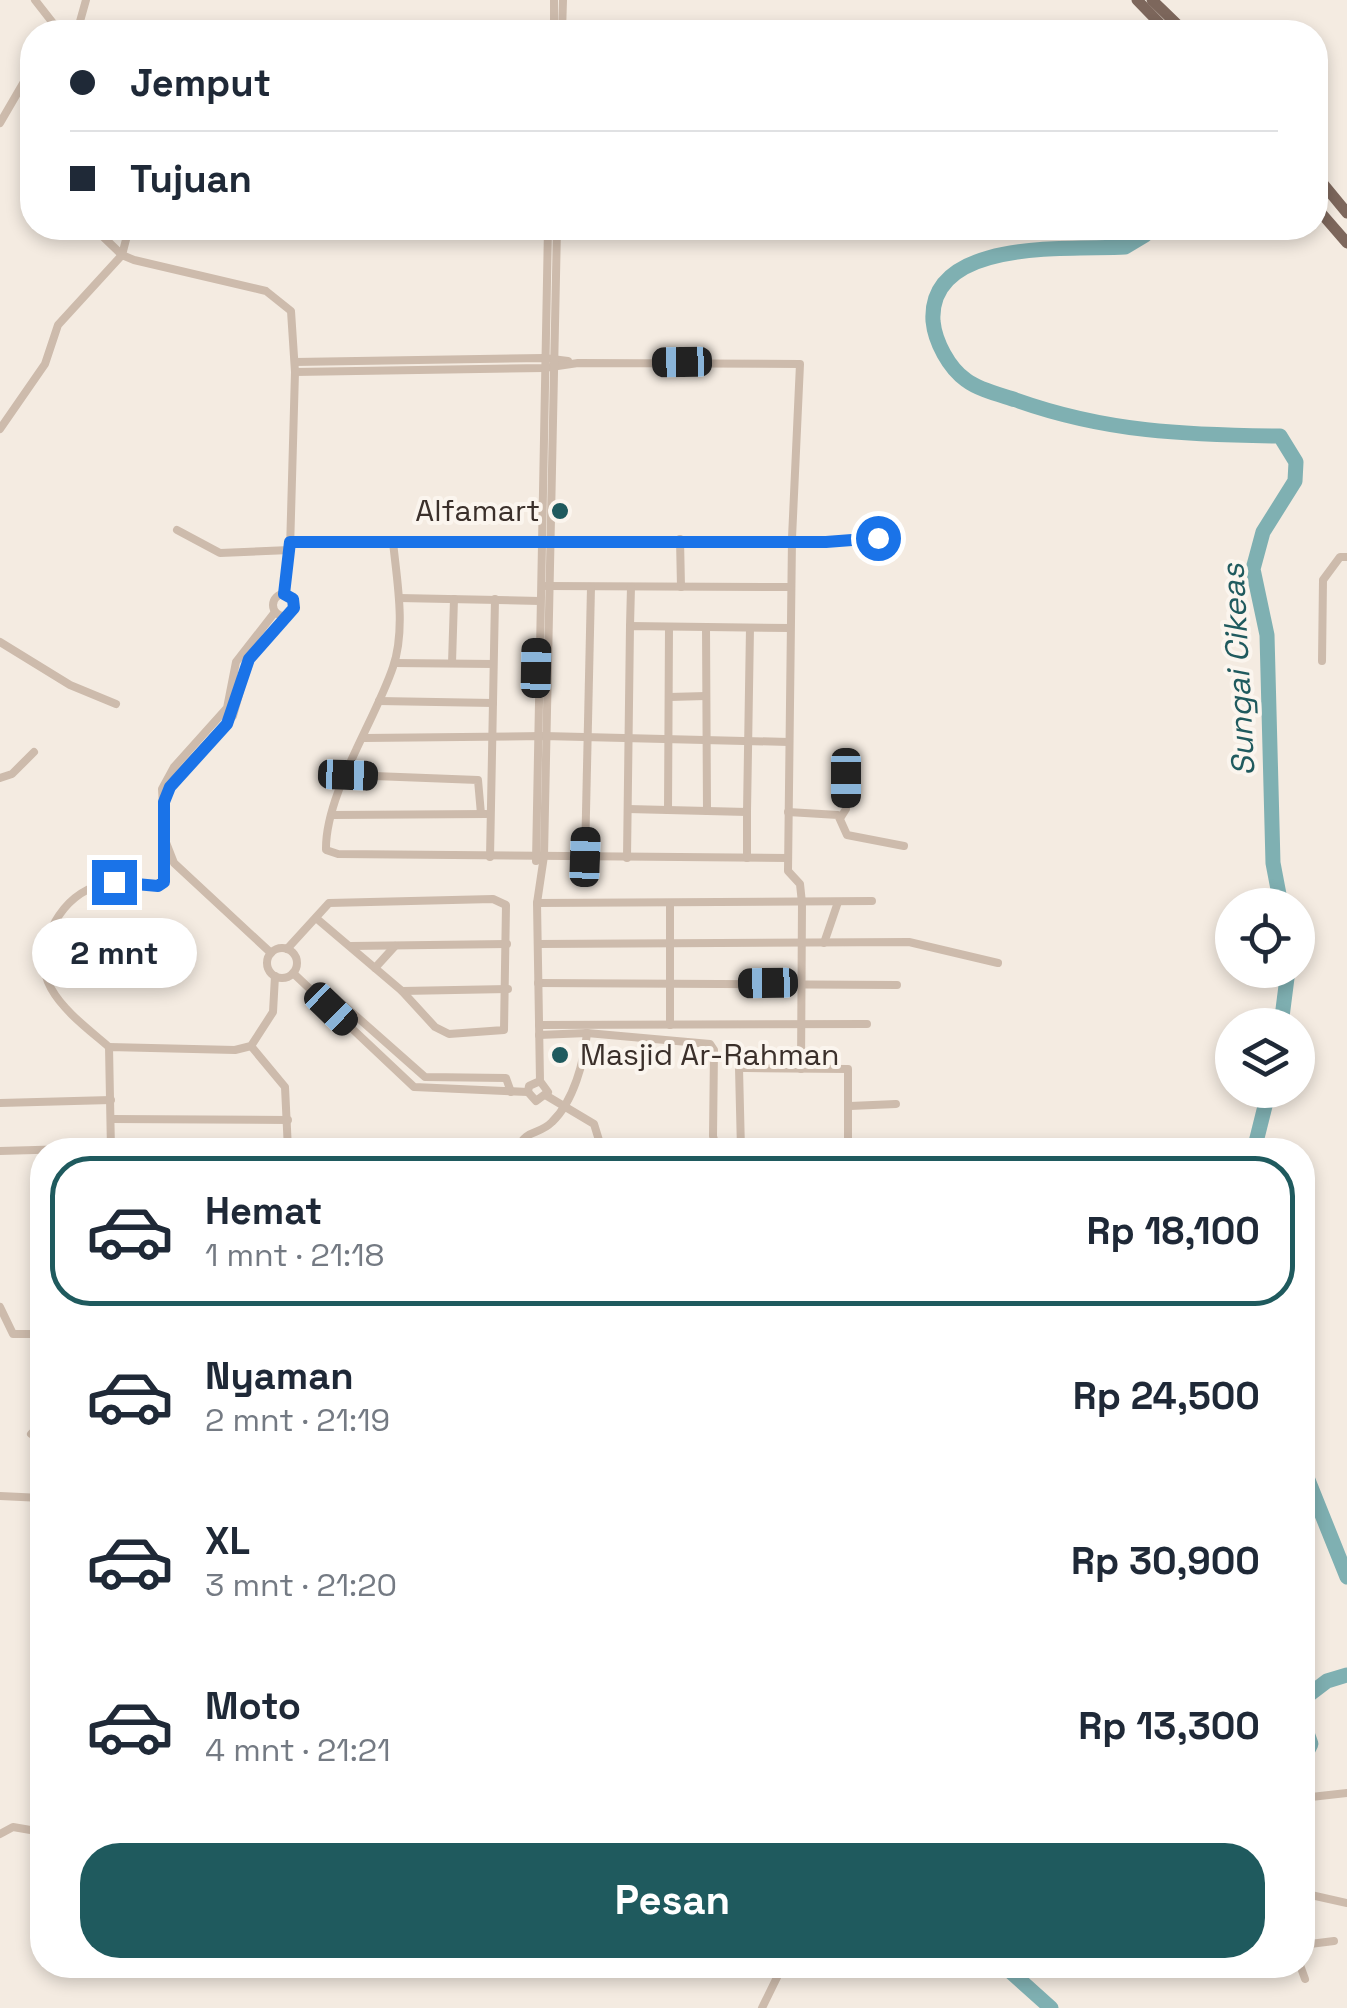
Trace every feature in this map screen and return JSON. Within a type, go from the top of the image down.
[{"type":"main road","points":[[1136,0],[1156,20]]},
{"type":"main road","points":[[1152,0],[1172,20]]},
{"type":"main road","points":[[1328,190],[1347,213]]},
{"type":"main road","points":[[1328,221],[1347,244]]},
{"type":"street","points":[[0,123],[20,89]]},
{"type":"street","points":[[106,240],[122,255],[276,294],[290,311],[295,367],[290,546],[284,594]]},
{"type":"street","points":[[0,430],[46,364],[58,325],[122,255],[126,240]]},
{"type":"street","points":[[551,240],[552,247]]},
{"type":"street","points":[[546,1096],[547,1087],[540,1081],[537,903],[553,240]]},
{"type":"street","points":[[295,367],[800,364],[792,538],[788,874],[800,884],[802,903],[801,1069]]},
{"type":"street","points":[[177,530],[192,542],[220,553],[392,542],[792,538],[826,542],[878,538]]},
{"type":"street","points":[[680,539],[681,587]]},
{"type":"street","points":[[392,542],[399,598],[395,663],[333,814],[325,844],[329,853],[788,858]]},
{"type":"street","points":[[1322,662],[1323,580],[1340,556],[1347,557]]},
{"type":"street","points":[[543,586],[791,587]]},
{"type":"street","points":[[627,858],[630,586]]},
{"type":"street","points":[[585,857],[590,587]]},
{"type":"street","points":[[272,953],[268,964],[275,976],[273,1012],[251,1046],[234,1050],[108,1047],[56,1000],[46,977],[43,946],[58,916],[83,892],[114,882],[162,884],[166,847],[163,783],[222,716],[236,662],[276,612],[276,598],[284,594]]},
{"type":"street","points":[[164,802],[173,780],[233,716],[249,659],[294,603],[284,594]]},
{"type":"street","points":[[399,598],[542,601]]},
{"type":"street","points":[[452,663],[454,599]]},
{"type":"street","points":[[485,814],[492,738],[495,599]]},
{"type":"street","points":[[276,612],[288,615]]},
{"type":"street","points":[[630,626],[790,628]]},
{"type":"street","points":[[668,810],[669,626]]},
{"type":"street","points":[[706,627],[708,811]]},
{"type":"street","points":[[748,858],[750,628]]},
{"type":"street","points":[[0,642],[70,686],[116,704]]},
{"type":"street","points":[[395,663],[493,664]]},
{"type":"street","points":[[669,697],[706,696]]},
{"type":"street","points":[[379,701],[492,703]]},
{"type":"street","points":[[364,738],[539,736],[789,742]]},
{"type":"street","points":[[0,778],[21,766],[34,752]]},
{"type":"street","points":[[348,775],[478,780],[490,856]]},
{"type":"street","points":[[841,818],[846,809],[846,778]]},
{"type":"street","points":[[628,809],[747,812]]},
{"type":"street","points":[[788,812],[841,818]]},
{"type":"street","points":[[333,814],[485,814]]},
{"type":"street","points":[[841,818],[848,836],[904,846]]},
{"type":"street","points":[[166,847],[174,863],[272,953]]},
{"type":"street","points":[[272,953],[288,949],[330,902],[493,899],[506,905],[508,990],[504,1030],[449,1034],[435,1028],[402,991],[316,918]]},
{"type":"street","points":[[537,903],[872,900]]},
{"type":"street","points":[[824,943],[838,902]]},
{"type":"street","points":[[670,904],[670,1025]]},
{"type":"street","points":[[538,944],[928,943],[998,962]]},
{"type":"street","points":[[350,946],[507,944]]},
{"type":"street","points":[[376,968],[395,946]]},
{"type":"street","points":[[288,949],[296,957],[293,973]]},
{"type":"street","points":[[275,976],[293,973]]},
{"type":"street","points":[[293,973],[414,1087],[528,1092],[536,1101],[546,1096]]},
{"type":"street","points":[[538,983],[898,985]]},
{"type":"street","points":[[313,992],[322,986],[422,1075],[506,1078],[510,1092]]},
{"type":"street","points":[[402,991],[508,990]]},
{"type":"street","points":[[349,1026],[358,1017]]},
{"type":"street","points":[[539,1030],[867,1024]]},
{"type":"street","points":[[539,1030],[714,1047],[714,1138]]},
{"type":"street","points":[[524,1138],[528,1132],[552,1122],[563,1105],[581,1068],[587,1032]]},
{"type":"street","points":[[251,1046],[285,1086],[288,1138]]},
{"type":"street","points":[[108,1047],[110,1138]]},
{"type":"street","points":[[383,1058],[391,1048]]},
{"type":"street","points":[[740,1138],[734,1068],[848,1069],[848,1138]]},
{"type":"street","points":[[441,1077],[441,1091]]},
{"type":"street","points":[[528,1092],[534,1082],[540,1081]]},
{"type":"street","points":[[546,1096],[594,1124],[598,1138]]},
{"type":"street","points":[[0,1103],[110,1100]]},
{"type":"street","points":[[850,1106],[896,1104]]},
{"type":"street","points":[[110,1118],[288,1120]]},
{"type":"street","points":[[0,1151],[30,1151]]},
{"type":"street","points":[[0,1307],[13,1334],[30,1334]]},
{"type":"street","points":[[0,1496],[30,1497]]},
{"type":"street","points":[[1315,1797],[1347,1793]]},
{"type":"street","points":[[2,1829],[30,1828]]},
{"type":"street","points":[[1315,1897],[1347,1903]]},
{"type":"street","points":[[1315,1943],[1334,1941]]},
{"type":"street","points":[[762,2008],[777,1978]]},
{"type":"waterway","name":"Sungai Cikeas","points":[[1137,240],[1125,247],[1039,250],[977,261],[953,274],[938,294],[934,329],[954,369],[971,384],[990,392],[1049,411],[1114,425],[1179,433],[1280,436],[1296,462],[1295,481],[1263,532],[1253,569],[1267,635],[1273,863],[1278,888]]},
{"type":"waterway","name":"Sungai Cikeas","points":[[1283,1008],[1286,988]]},
{"type":"waterway","name":"Sungai Cikeas","points":[[1257,1138],[1264,1108]]},
{"type":"waterway","points":[[1315,1497],[1347,1577]]},
{"type":"waterway","points":[[1315,1690],[1327,1681],[1347,1675]]},
{"type":"waterway","points":[[1018,1978],[1051,2008]]},
{"type":"place","name":"Alfamart","points":[[560,511]]},
{"type":"place","name":"Masjid Ar-Rahman","points":[[560,1055]]},
{"type":"route","points":[[114,882],[158,886],[164,882],[164,802],[173,780],[233,716],[249,659],[294,608],[293,599],[284,594],[290,542],[792,538],[826,542],[878,538]]}]
